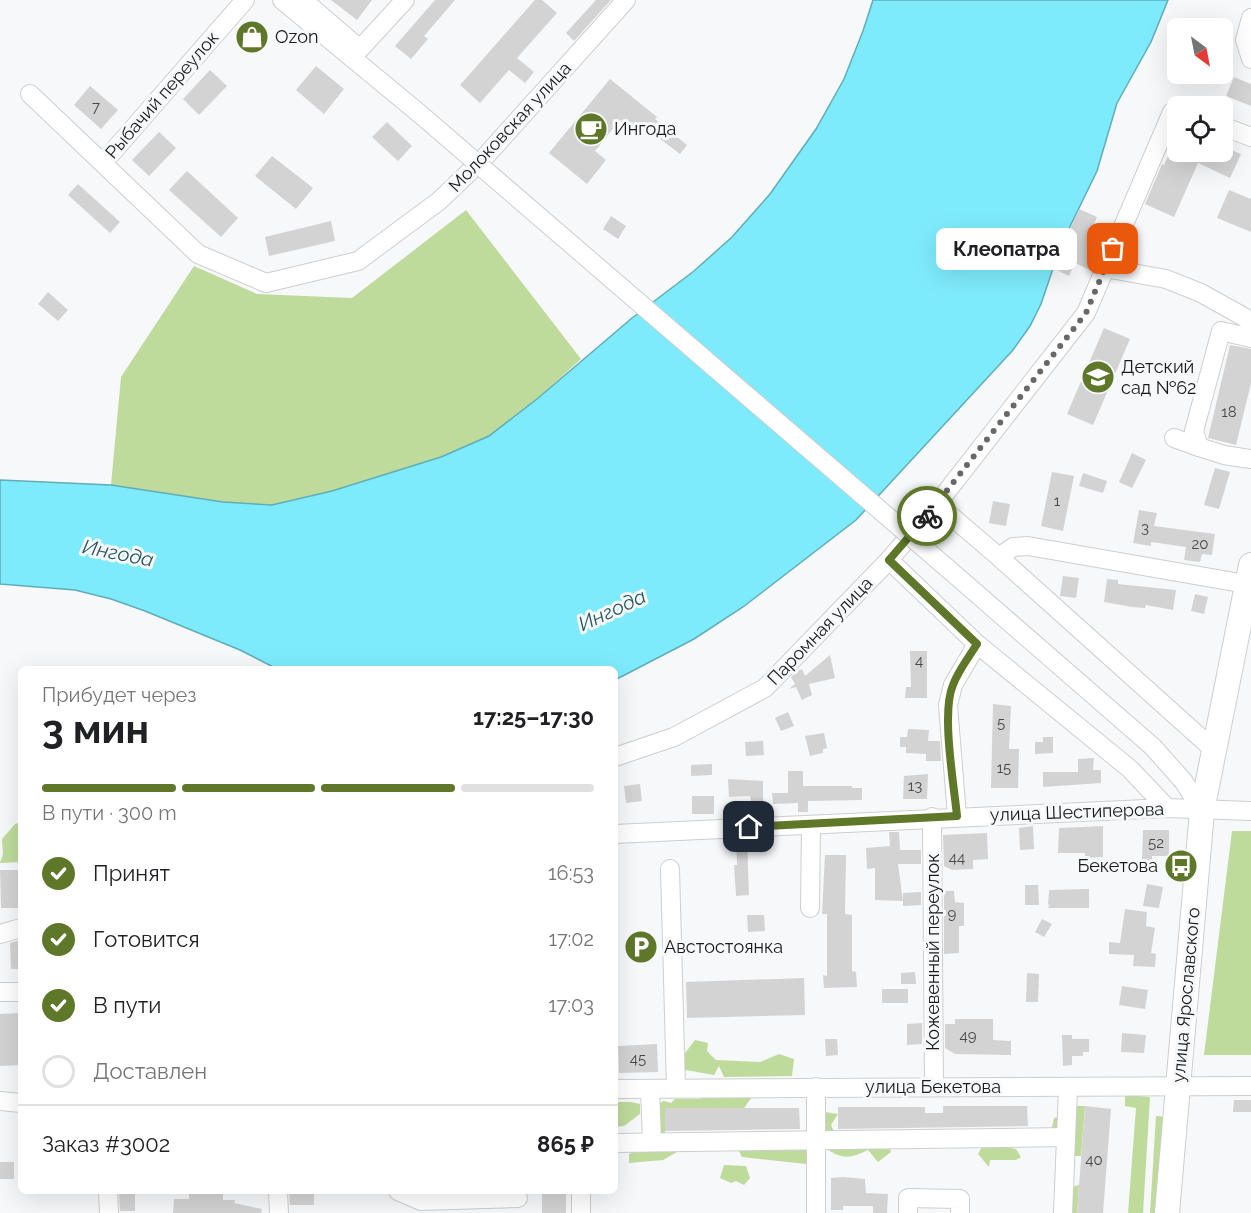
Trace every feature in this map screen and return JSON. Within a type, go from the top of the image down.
[{"type":"main road","name":"улица Ярославского","points":[[1167,1213],[1202,811],[1249,575]]},
{"type":"street","name":"Рыбачий переулок","points":[[103,163],[245,0]]},
{"type":"street","points":[[282,0],[420,114],[1153,747],[1184,782],[1202,811]]},
{"type":"street","points":[[303,0],[360,49],[405,0]]},
{"type":"street","name":"Молоковская улица","points":[[30,94],[198,254],[266,283],[358,261],[439,201],[483,159],[626,0]]},
{"type":"street","points":[[1251,18],[1245,40],[1251,59]]},
{"type":"street","name":"Паромная улица","points":[[618,756],[674,737],[765,687],[889,560],[937,504],[1086,313],[1167,124]]},
{"type":"street","points":[[1233,130],[1251,137]]},
{"type":"street","points":[[1105,268],[1166,279],[1201,293],[1244,317],[1251,324]]},
{"type":"street","points":[[1199,447],[1194,431],[1221,331],[1251,338]]},
{"type":"street","points":[[1174,438],[1224,455],[1251,459]]},
{"type":"street","points":[[937,504],[1213,749]]},
{"type":"street","points":[[999,557],[1013,548],[1028,546],[1249,575]]},
{"type":"street","points":[[889,560],[977,644],[1130,769],[1167,808]]},
{"type":"street","points":[[957,816],[948,705],[953,685],[977,644]]},
{"type":"street","name":"улица Шестиперова","points":[[618,834],[957,816],[1167,808],[1251,811]]},
{"type":"street","name":"Кожевенный переулок","points":[[932,818],[934,1087]]},
{"type":"street","points":[[810,908],[811,825]]},
{"type":"street","points":[[670,869],[676,1088]]},
{"type":"street","points":[[0,934],[18,929]]},
{"type":"street","points":[[0,992],[18,992]]},
{"type":"street","name":"улица Бекетова","points":[[618,1089],[1251,1086]]},
{"type":"street","points":[[816,1087],[816,1213]]},
{"type":"street","points":[[1063,1213],[1068,1088]]},
{"type":"street","points":[[650,1089],[652,1142]]},
{"type":"street","points":[[0,1101],[18,1103]]},
{"type":"street","points":[[618,1143],[1066,1137]]},
{"type":"street","points":[[108,1194],[109,1213]]},
{"type":"street","points":[[278,1194],[279,1213]]},
{"type":"street","points":[[405,1194],[421,1201],[518,1201]]},
{"type":"street","points":[[581,1194],[581,1213]]},
{"type":"street","points":[[908,1213],[908,1198],[960,1199],[960,1213]]},
{"type":"green space","points":[[466,210],[581,359],[537,399],[489,436],[441,457],[332,491],[272,505],[223,502],[111,485],[121,377],[194,266],[257,294],[352,298]]},
{"type":"green space","points":[[18,823],[18,862],[0,863],[3,854],[2,839]]},
{"type":"green space","points":[[1232,831],[1251,831],[1251,1055],[1204,1055]]},
{"type":"green space","points":[[695,1040],[708,1043],[707,1051],[716,1060],[760,1062],[779,1054],[794,1059],[792,1076],[724,1077],[719,1066],[714,1075],[686,1070],[681,1076],[671,1057],[685,1053]]},
{"type":"green space","points":[[716,1093],[748,1094],[752,1097],[744,1108],[666,1108],[665,1135],[677,1152],[663,1160],[629,1163],[629,1154],[640,1150],[656,1134],[660,1103],[664,1101],[671,1103],[675,1099],[701,1099]]},
{"type":"green space","points":[[1125,1095],[1150,1097],[1143,1213],[1128,1213],[1136,1108],[1125,1106]]},
{"type":"green space","points":[[618,1102],[640,1104],[640,1114],[624,1126],[618,1127]]},
{"type":"green space","points":[[1074,1106],[1085,1106],[1081,1156],[1073,1156],[1050,1137],[1054,1118],[1064,1115]]},
{"type":"green space","points":[[825,1112],[838,1114],[831,1125],[836,1136],[889,1146],[891,1152],[878,1162],[868,1150],[848,1157],[832,1152],[820,1144]]},
{"type":"green space","points":[[1156,1116],[1168,1117],[1158,1213],[1150,1213]]},
{"type":"green space","points":[[984,1143],[1016,1149],[1021,1157],[1016,1160],[990,1160],[989,1167],[978,1154]]},
{"type":"green space","points":[[741,1146],[805,1149],[811,1156],[806,1164],[742,1157],[739,1151]]},
{"type":"green space","points":[[724,1165],[746,1166],[750,1178],[744,1185],[720,1178]]},
{"type":"green space","points":[[1079,1185],[1077,1213],[1071,1213],[1064,1189]]},
{"type":"water","name":"Ингода","points":[[873,0],[1168,0],[1151,42],[1117,103],[1097,171],[1061,245],[1041,304],[1030,326],[1013,350],[856,520],[743,607],[694,639],[618,678],[618,666],[271,666],[240,650],[111,599],[75,590],[0,584],[0,480],[111,485],[223,502],[272,505],[332,491],[441,457],[489,436],[537,399],[632,318],[694,271],[732,237],[770,194],[816,129],[844,79]]},
{"type":"building","points":[[331,0],[372,0],[357,20]]},
{"type":"building","points":[[435,0],[455,0],[424,36],[428,39],[411,59],[395,46]]},
{"type":"building","points":[[535,0],[542,0],[557,13],[517,58],[534,72],[525,83],[509,70],[480,103],[460,85]]},
{"type":"building","points":[[596,0],[611,0],[574,41],[566,33]]},
{"type":"building","points":[[249,27],[260,38],[246,52],[235,41]]},
{"type":"building","points":[[316,66],[344,89],[324,114],[296,90]]},
{"type":"building","points":[[210,70],[227,86],[199,115],[183,99]]},
{"type":"building","points":[[1234,77],[1251,84],[1251,106],[1233,99],[1233,96],[1226,96]]},
{"type":"building","name":"Ингода","points":[[610,79],[687,145],[680,154],[647,129],[640,137],[620,120],[595,151],[606,160],[587,184],[549,153]]},
{"type":"building","points":[[90,86],[118,110],[101,129],[74,105]]},
{"type":"building","points":[[387,122],[412,146],[398,161],[372,137]]},
{"type":"building","points":[[159,132],[176,148],[149,176],[132,160]]},
{"type":"building","points":[[1233,151],[1241,154],[1230,178],[1198,163],[1174,217],[1145,204],[1162,164],[1164,165],[1167,158],[1167,162],[1233,162]]},
{"type":"building","points":[[272,156],[313,188],[296,209],[255,176]]},
{"type":"building","points":[[187,171],[238,218],[221,237],[169,190]]},
{"type":"building","points":[[78,184],[120,222],[110,233],[68,195]]},
{"type":"building","points":[[1229,190],[1251,199],[1251,232],[1217,218]]},
{"type":"building","points":[[1079,209],[1097,217],[1094,224],[1109,230],[1092,271],[1075,263],[1069,276],[1053,268]]},
{"type":"building","points":[[611,216],[626,226],[618,239],[603,229]]},
{"type":"building","points":[[331,221],[335,241],[269,256],[265,237]]},
{"type":"building","points":[[48,292],[68,310],[58,321],[38,304]]},
{"type":"building","name":"Детский сад №62","points":[[1104,328],[1130,339],[1093,425],[1067,414]]},
{"type":"building","points":[[1230,345],[1251,349],[1251,383],[1236,445],[1208,438]]},
{"type":"building","points":[[1132,453],[1146,460],[1132,488],[1119,482]]},
{"type":"building","points":[[1215,468],[1230,472],[1219,509],[1204,505]]},
{"type":"building","points":[[1052,472],[1074,476],[1063,531],[1041,526]]},
{"type":"building","points":[[1083,473],[1107,481],[1103,493],[1079,486]]},
{"type":"building","points":[[993,501],[1010,504],[1006,526],[989,523]]},
{"type":"building","points":[[1139,510],[1157,513],[1154,526],[1215,534],[1212,555],[1202,554],[1200,562],[1184,560],[1186,547],[1151,542],[1151,546],[1133,543]]},
{"type":"building","points":[[1063,576],[1079,578],[1076,598],[1060,596]]},
{"type":"building","points":[[1107,579],[1118,580],[1118,584],[1176,590],[1173,610],[1146,605],[1145,608],[1104,602]]},
{"type":"building","points":[[1195,594],[1208,597],[1204,614],[1191,611]]},
{"type":"building","points":[[910,651],[927,651],[927,698],[905,698],[906,687],[911,687]]},
{"type":"building","points":[[830,655],[835,678],[809,684],[812,695],[802,700],[796,687],[789,689],[795,684],[791,677],[796,672],[802,669],[805,676]]},
{"type":"building","points":[[993,704],[1011,706],[1009,749],[1019,749],[1018,788],[991,788]]},
{"type":"building","points":[[788,712],[794,726],[781,731],[775,718]]},
{"type":"building","points":[[908,729],[929,730],[928,741],[940,741],[941,761],[926,761],[926,754],[906,753],[906,747],[900,747],[900,737],[907,737]]},
{"type":"building","points":[[824,733],[827,748],[823,749],[823,753],[810,756],[805,736]]},
{"type":"building","points":[[1043,737],[1053,737],[1053,753],[1035,754],[1035,742],[1043,742]]},
{"type":"building","points":[[763,741],[764,755],[746,756],[745,742]]},
{"type":"building","points":[[1094,758],[1093,770],[1101,770],[1101,783],[1043,787],[1043,772],[1078,772],[1078,759]]},
{"type":"building","points":[[712,764],[712,775],[691,776],[691,765]]},
{"type":"building","points":[[788,771],[803,771],[803,786],[862,788],[862,800],[808,801],[808,812],[798,812],[798,803],[773,804],[772,793],[788,793]]},
{"type":"building","points":[[928,774],[927,799],[903,799],[904,776]]},
{"type":"building","points":[[728,779],[763,781],[763,801],[751,801],[750,796],[729,797]]},
{"type":"building","points":[[640,784],[642,801],[626,803],[624,786]]},
{"type":"building","points":[[692,796],[714,796],[714,814],[692,814]]},
{"type":"building","points":[[1033,826],[1034,849],[1020,850],[1019,828]]},
{"type":"building","points":[[1103,826],[1103,857],[1085,858],[1085,853],[1058,853],[1059,828]]},
{"type":"building","points":[[1143,830],[1169,830],[1169,856],[1152,856],[1153,872],[1137,872],[1137,860],[1142,860]]},
{"type":"building","points":[[889,832],[899,832],[900,850],[921,850],[921,864],[898,864],[903,901],[875,900],[875,868],[867,869],[866,848],[890,846]]},
{"type":"building","points":[[987,833],[988,859],[973,860],[973,869],[952,870],[944,866],[943,835]]},
{"type":"building","points":[[747,839],[749,895],[736,896],[734,865],[737,865],[736,840]]},
{"type":"building","points":[[825,855],[846,855],[845,914],[852,915],[852,971],[856,972],[857,987],[824,988],[823,975],[827,976],[827,914],[822,914]]},
{"type":"building","points":[[0,870],[18,870],[18,908],[1,908]]},
{"type":"building","points":[[1147,884],[1163,887],[1159,908],[1143,906]]},
{"type":"building","points":[[1025,885],[1038,885],[1039,905],[1025,905]]},
{"type":"building","points":[[1089,889],[1089,908],[1048,908],[1049,890]]},
{"type":"building","points":[[944,891],[954,891],[955,902],[964,903],[964,926],[959,926],[959,953],[944,954]]},
{"type":"building","points":[[921,892],[921,905],[903,906],[903,893]]},
{"type":"building","points":[[1125,909],[1147,912],[1146,926],[1155,928],[1151,953],[1156,954],[1155,967],[1133,966],[1134,955],[1109,954],[1109,942],[1120,943]]},
{"type":"building","points":[[747,915],[764,915],[765,931],[748,932]]},
{"type":"building","points":[[1042,919],[1052,924],[1044,937],[1035,932]]},
{"type":"building","points":[[18,941],[18,969],[11,969],[10,943]]},
{"type":"building","points":[[915,972],[916,984],[901,984],[901,973]]},
{"type":"building","points":[[1027,973],[1039,974],[1038,1002],[1026,1002]]},
{"type":"building","points":[[804,978],[805,1015],[687,1018],[686,982]]},
{"type":"building","points":[[1122,986],[1148,990],[1145,1009],[1119,1005]]},
{"type":"building","points":[[882,989],[908,989],[908,1003],[882,1003]]},
{"type":"building","points":[[18,1013],[18,1065],[0,1066],[0,1014]]},
{"type":"building","points":[[955,1019],[993,1019],[993,1040],[1011,1041],[1011,1055],[955,1054],[945,1048],[945,1024],[955,1024]]},
{"type":"building","points":[[922,1023],[922,1044],[907,1045],[907,1024]]},
{"type":"building","points":[[1122,1033],[1146,1035],[1144,1053],[1121,1052]]},
{"type":"building","points":[[1062,1035],[1072,1035],[1072,1039],[1089,1039],[1089,1052],[1083,1052],[1083,1056],[1072,1056],[1072,1065],[1063,1066]]},
{"type":"building","points":[[825,1039],[837,1039],[838,1055],[826,1056]]},
{"type":"building","points":[[657,1044],[658,1072],[619,1073],[618,1046]]},
{"type":"building","points":[[1234,1100],[1251,1100],[1251,1112],[1233,1112]]},
{"type":"building","points":[[943,1106],[1027,1106],[1028,1126],[838,1129],[838,1107],[925,1107],[925,1113],[943,1113]]},
{"type":"building","points":[[1085,1106],[1111,1109],[1103,1213],[1077,1213]]},
{"type":"building","points":[[665,1108],[799,1108],[800,1129],[665,1131]]},
{"type":"building","points":[[0,1162],[14,1162],[14,1179],[0,1179]]},
{"type":"building","points":[[831,1178],[865,1179],[866,1193],[888,1194],[887,1213],[873,1213],[873,1206],[843,1206],[843,1210],[831,1210]]},
{"type":"building","points":[[119,1194],[135,1194],[135,1211],[120,1211]]},
{"type":"building","points":[[189,1194],[223,1194],[223,1200],[235,1200],[234,1203],[262,1209],[261,1213],[173,1213],[174,1199],[189,1199]]},
{"type":"building","points":[[289,1194],[314,1194],[314,1205],[290,1205]]},
{"type":"building","points":[[542,1194],[566,1194],[566,1213],[542,1213]]},
{"type":"way so far","points":[[927,516],[1086,313],[1113,249]]},
{"type":"place","name":"Ozon","points":[[252,37]]},
{"type":"place","name":"Ингода","points":[[591,129]]},
{"type":"place","name":"Клеопатра","points":[[1113,249]]},
{"type":"place","name":"Детский сад №62","points":[[1098,377]]},
{"type":"place","name":"Бекетова","points":[[1181,866]]},
{"type":"place","name":"Австостоянка","points":[[641,947]]},
{"type":"route","points":[[749,827],[957,816],[948,705],[953,685],[977,644],[889,560],[927,516]]}]
